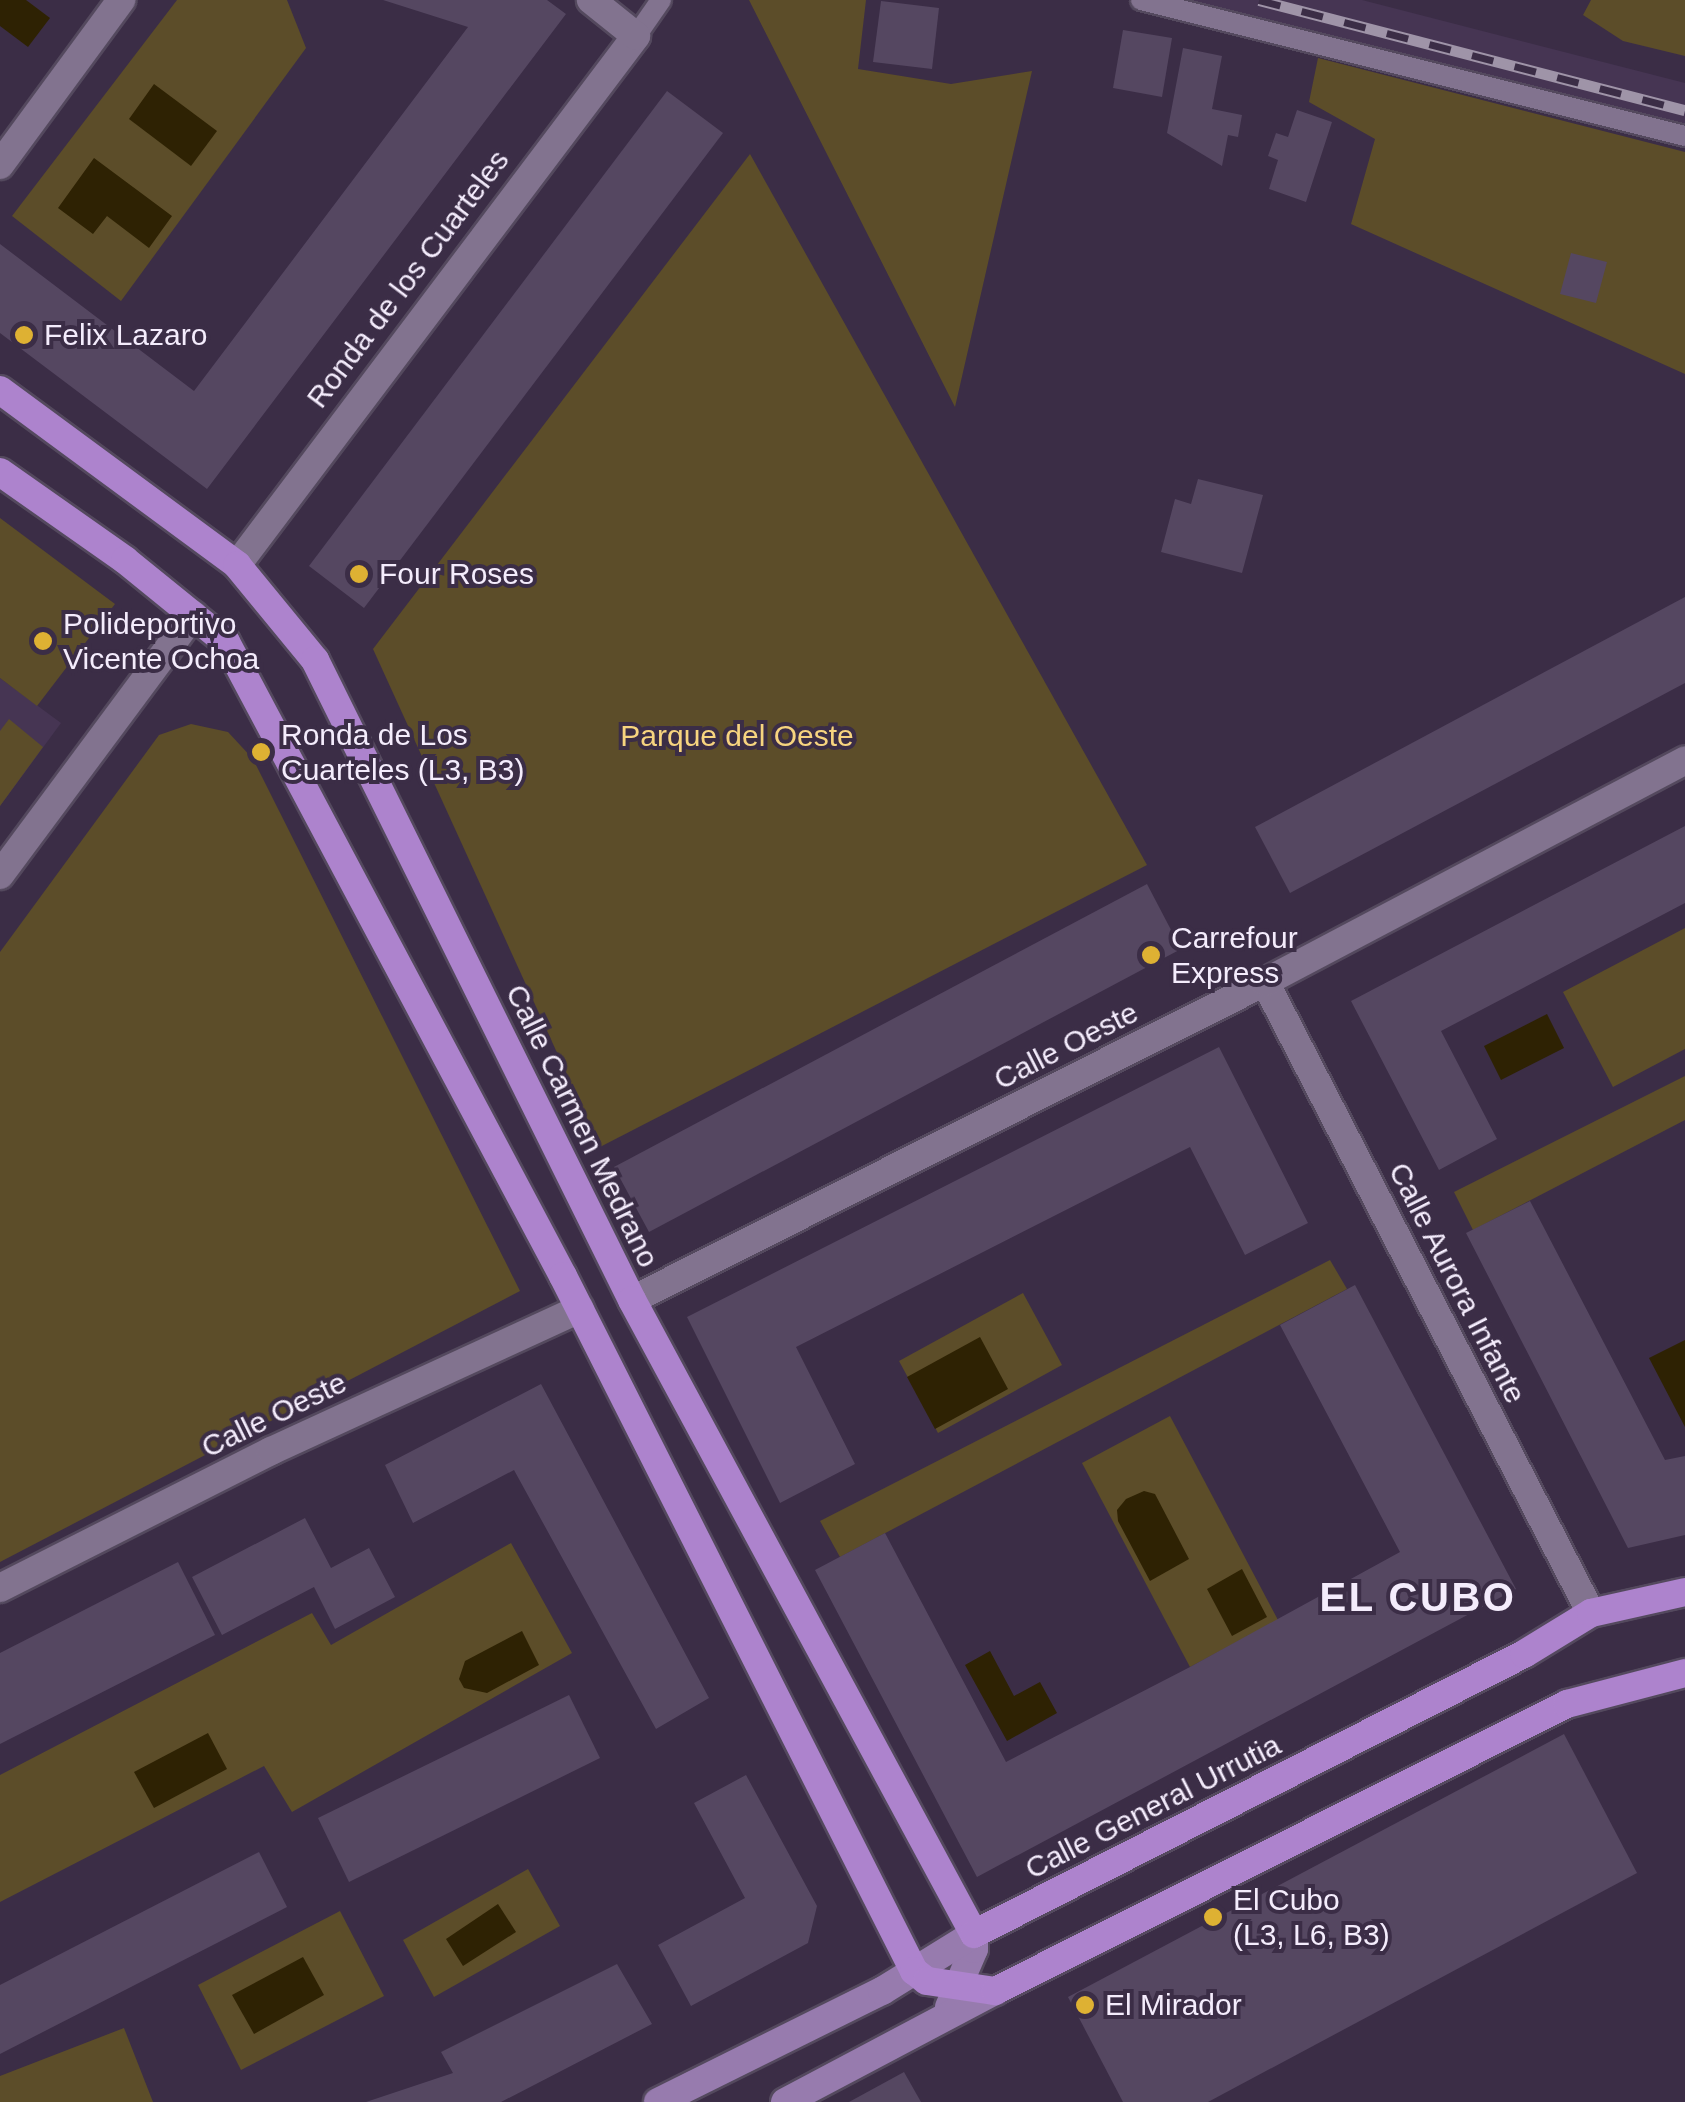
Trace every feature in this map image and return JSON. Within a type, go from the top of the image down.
[{"type":"main road","name":"Calle Carmen Medrano","points":[[0,390],[238,565],[314,660],[632,1300],[974,1934]]},
{"type":"main road","points":[[0,472],[125,560],[226,642],[580,1309],[914,1971],[927,1981],[995,1991]]},
{"type":"main road","name":"Calle General Urrutia","points":[[658,2102],[914,1971],[974,1934],[1524,1654],[1591,1613],[1685,1592]]},
{"type":"main road","points":[[784,2102],[995,1991],[1566,1704],[1685,1673]]},
{"type":"main road","points":[[944,2018],[974,1950],[974,1934]]},
{"type":"street","points":[[0,165],[120,0]]},
{"type":"street","points":[[591,0],[636,36]]},
{"type":"street","name":"Ronda de los Cuarteles","points":[[238,565],[636,36]]},
{"type":"street","points":[[0,874],[192,615]]},
{"type":"street","name":"Calle Oeste","points":[[632,1300],[1265,982],[1685,761]]},
{"type":"street","name":"Calle Aurora Infante","points":[[1265,982],[1591,1613]]},
{"type":"street","name":"Calle Oeste","points":[[0,1588],[270,1451],[580,1309]]},
{"type":"lane","points":[[636,36],[661,0]]},
{"type":"lane","points":[[1141,0],[1685,136]]},
{"type":"shaded area","points":[[0,0],[26,0],[50,18],[28,47],[0,26]]},
{"type":"shaded area","points":[[1180,0],[1362,0],[1685,83],[1685,128]]},
{"type":"shaded area","points":[[154,84],[217,131],[191,166],[129,119]]},
{"type":"shaded area","points":[[94,158],[172,216],[149,248],[107,216],[93,234],[58,208]]},
{"type":"shaded area","points":[[0,678],[61,723],[0,806]]},
{"type":"shaded area","points":[[1547,1014],[1564,1048],[1501,1080],[1484,1046]]},
{"type":"shaded area","points":[[980,1337],[1008,1389],[935,1429],[907,1377]]},
{"type":"shaded area","points":[[1685,1340],[1685,1427],[1649,1358]]},
{"type":"shaded area","points":[[1144,1491],[1155,1494],[1189,1559],[1150,1581],[1118,1521],[1117,1510],[1126,1499]]},
{"type":"shaded area","points":[[1242,1569],[1267,1617],[1232,1636],[1207,1589]]},
{"type":"shaded area","points":[[522,1631],[539,1665],[487,1693],[464,1688],[459,1679],[465,1661]]},
{"type":"shaded area","points":[[990,1651],[1014,1696],[1040,1682],[1057,1713],[1007,1741],[965,1665]]},
{"type":"shaded area","points":[[208,1733],[227,1769],[154,1808],[134,1772]]},
{"type":"shaded area","points":[[498,1904],[516,1932],[463,1966],[446,1939]]},
{"type":"shaded area","points":[[303,1957],[324,1995],[254,2034],[232,1995]]},
{"type":"green space","points":[[177,0],[287,0],[306,48],[121,301],[12,216]]},
{"type":"green space","points":[[749,0],[866,0],[858,69],[951,84],[1032,71],[955,407]]},
{"type":"green space","points":[[1591,0],[1685,0],[1685,56],[1623,41],[1583,15]]},
{"type":"green space","points":[[1318,58],[1685,152],[1685,374],[1351,224],[1375,139],[1309,102]]},
{"type":"green space","name":"Parque del Oeste","points":[[750,154],[1147,865],[600,1147],[373,649]]},
{"type":"green space","name":"Polideportivo Vicente Ochoa","points":[[0,518],[115,604],[37,706],[0,678]]},
{"type":"green space","points":[[9,719],[43,747],[0,806],[0,731]]},
{"type":"green space","points":[[191,724],[228,732],[253,759],[520,1291],[0,1562],[0,952],[159,735]]},
{"type":"green space","points":[[1685,928],[1685,1049],[1613,1087],[1563,992]]},
{"type":"green space","points":[[1685,1076],[1685,1120],[1473,1230],[1454,1192]]},
{"type":"green space","points":[[1330,1260],[1347,1289],[840,1557],[820,1521]]},
{"type":"green space","points":[[1023,1293],[1062,1365],[938,1433],[899,1361]]},
{"type":"green space","points":[[1170,1416],[1278,1620],[1190,1667],[1082,1463]]},
{"type":"green space","points":[[511,1543],[572,1653],[292,1812],[264,1766],[0,1902],[0,1775],[312,1613],[331,1645]]},
{"type":"green space","points":[[528,1869],[560,1926],[434,1997],[403,1940]]},
{"type":"green space","points":[[340,1911],[384,1996],[241,2070],[198,1985]]},
{"type":"green space","points":[[124,2028],[153,2102],[0,2102],[0,2076]]},
{"type":"building","points":[[383,0],[547,0],[566,14],[207,489],[0,333],[0,244],[194,391],[468,27]]},
{"type":"building","points":[[881,1],[939,8],[932,69],[873,62]]},
{"type":"building","points":[[1123,30],[1172,38],[1162,97],[1113,88]]},
{"type":"building","points":[[1183,48],[1222,56],[1212,109],[1242,115],[1238,137],[1228,135],[1222,166],[1167,133]]},
{"type":"building","points":[[667,91],[723,133],[364,608],[309,566]]},
{"type":"building","points":[[1297,110],[1332,122],[1306,202],[1269,189],[1278,160],[1268,156],[1276,133],[1288,137]]},
{"type":"building","points":[[1571,253],[1607,262],[1596,303],[1560,294]]},
{"type":"building","points":[[1198,479],[1263,495],[1242,573],[1161,552],[1175,499],[1191,504]]},
{"type":"building","points":[[1685,597],[1685,683],[1290,893],[1255,827]]},
{"type":"building","points":[[1685,826],[1685,903],[1441,1031],[1497,1139],[1439,1170],[1351,1001]]},
{"type":"building","points":[[1147,884],[1181,949],[649,1232],[614,1167]]},
{"type":"building","points":[[1219,1047],[1308,1223],[1245,1255],[1190,1147],[796,1347],[855,1464],[780,1503],[687,1317]]},
{"type":"building","points":[[1530,1201],[1665,1460],[1685,1456],[1685,1535],[1628,1548],[1466,1233]]},
{"type":"building","points":[[1355,1285],[1516,1589],[977,1877],[815,1570],[885,1533],[1006,1762],[1190,1667],[1400,1552],[1280,1325]]},
{"type":"building","points":[[541,1384],[709,1698],[656,1729],[514,1470],[413,1523],[385,1465]]},
{"type":"building","points":[[305,1518],[331,1568],[369,1548],[395,1597],[335,1629],[314,1587],[222,1635],[192,1577]]},
{"type":"building","points":[[178,1562],[215,1635],[0,1744],[0,1653]]},
{"type":"building","points":[[569,1695],[600,1758],[349,1882],[318,1818]]},
{"type":"building","points":[[1564,1734],[1637,1873],[1208,2102],[1123,2102],[1068,1997]]},
{"type":"building","points":[[746,1775],[817,1906],[808,1943],[691,2006],[658,1945],[745,1898],[694,1803]]},
{"type":"building","points":[[259,1852],[287,1907],[0,2054],[0,1985]]},
{"type":"building","points":[[617,1964],[652,2024],[501,2102],[366,2102],[453,2073],[441,2052]]},
{"type":"building","points":[[904,2072],[921,2102],[849,2102]]},
{"type":"railway","points":[[1259,0],[1685,110]]},
{"type":"place","name":"Felix Lazaro","points":[[24,335]]},
{"type":"place","name":"Four Roses","points":[[359,574]]},
{"type":"place","name":"Polideportivo Vicente Ochoa","points":[[43,641]]},
{"type":"place","name":"Ronda de Los Cuarteles (L3, B3)","points":[[261,752]]},
{"type":"place","name":"Carrefour Express","points":[[1151,955]]},
{"type":"place","name":"El Cubo (L3, L6, B3)","points":[[1213,1917]]},
{"type":"place","name":"El Mirador","points":[[1085,2005]]},
{"type":"district","name":"EL CUBO","points":[[1418,1597]]}]
